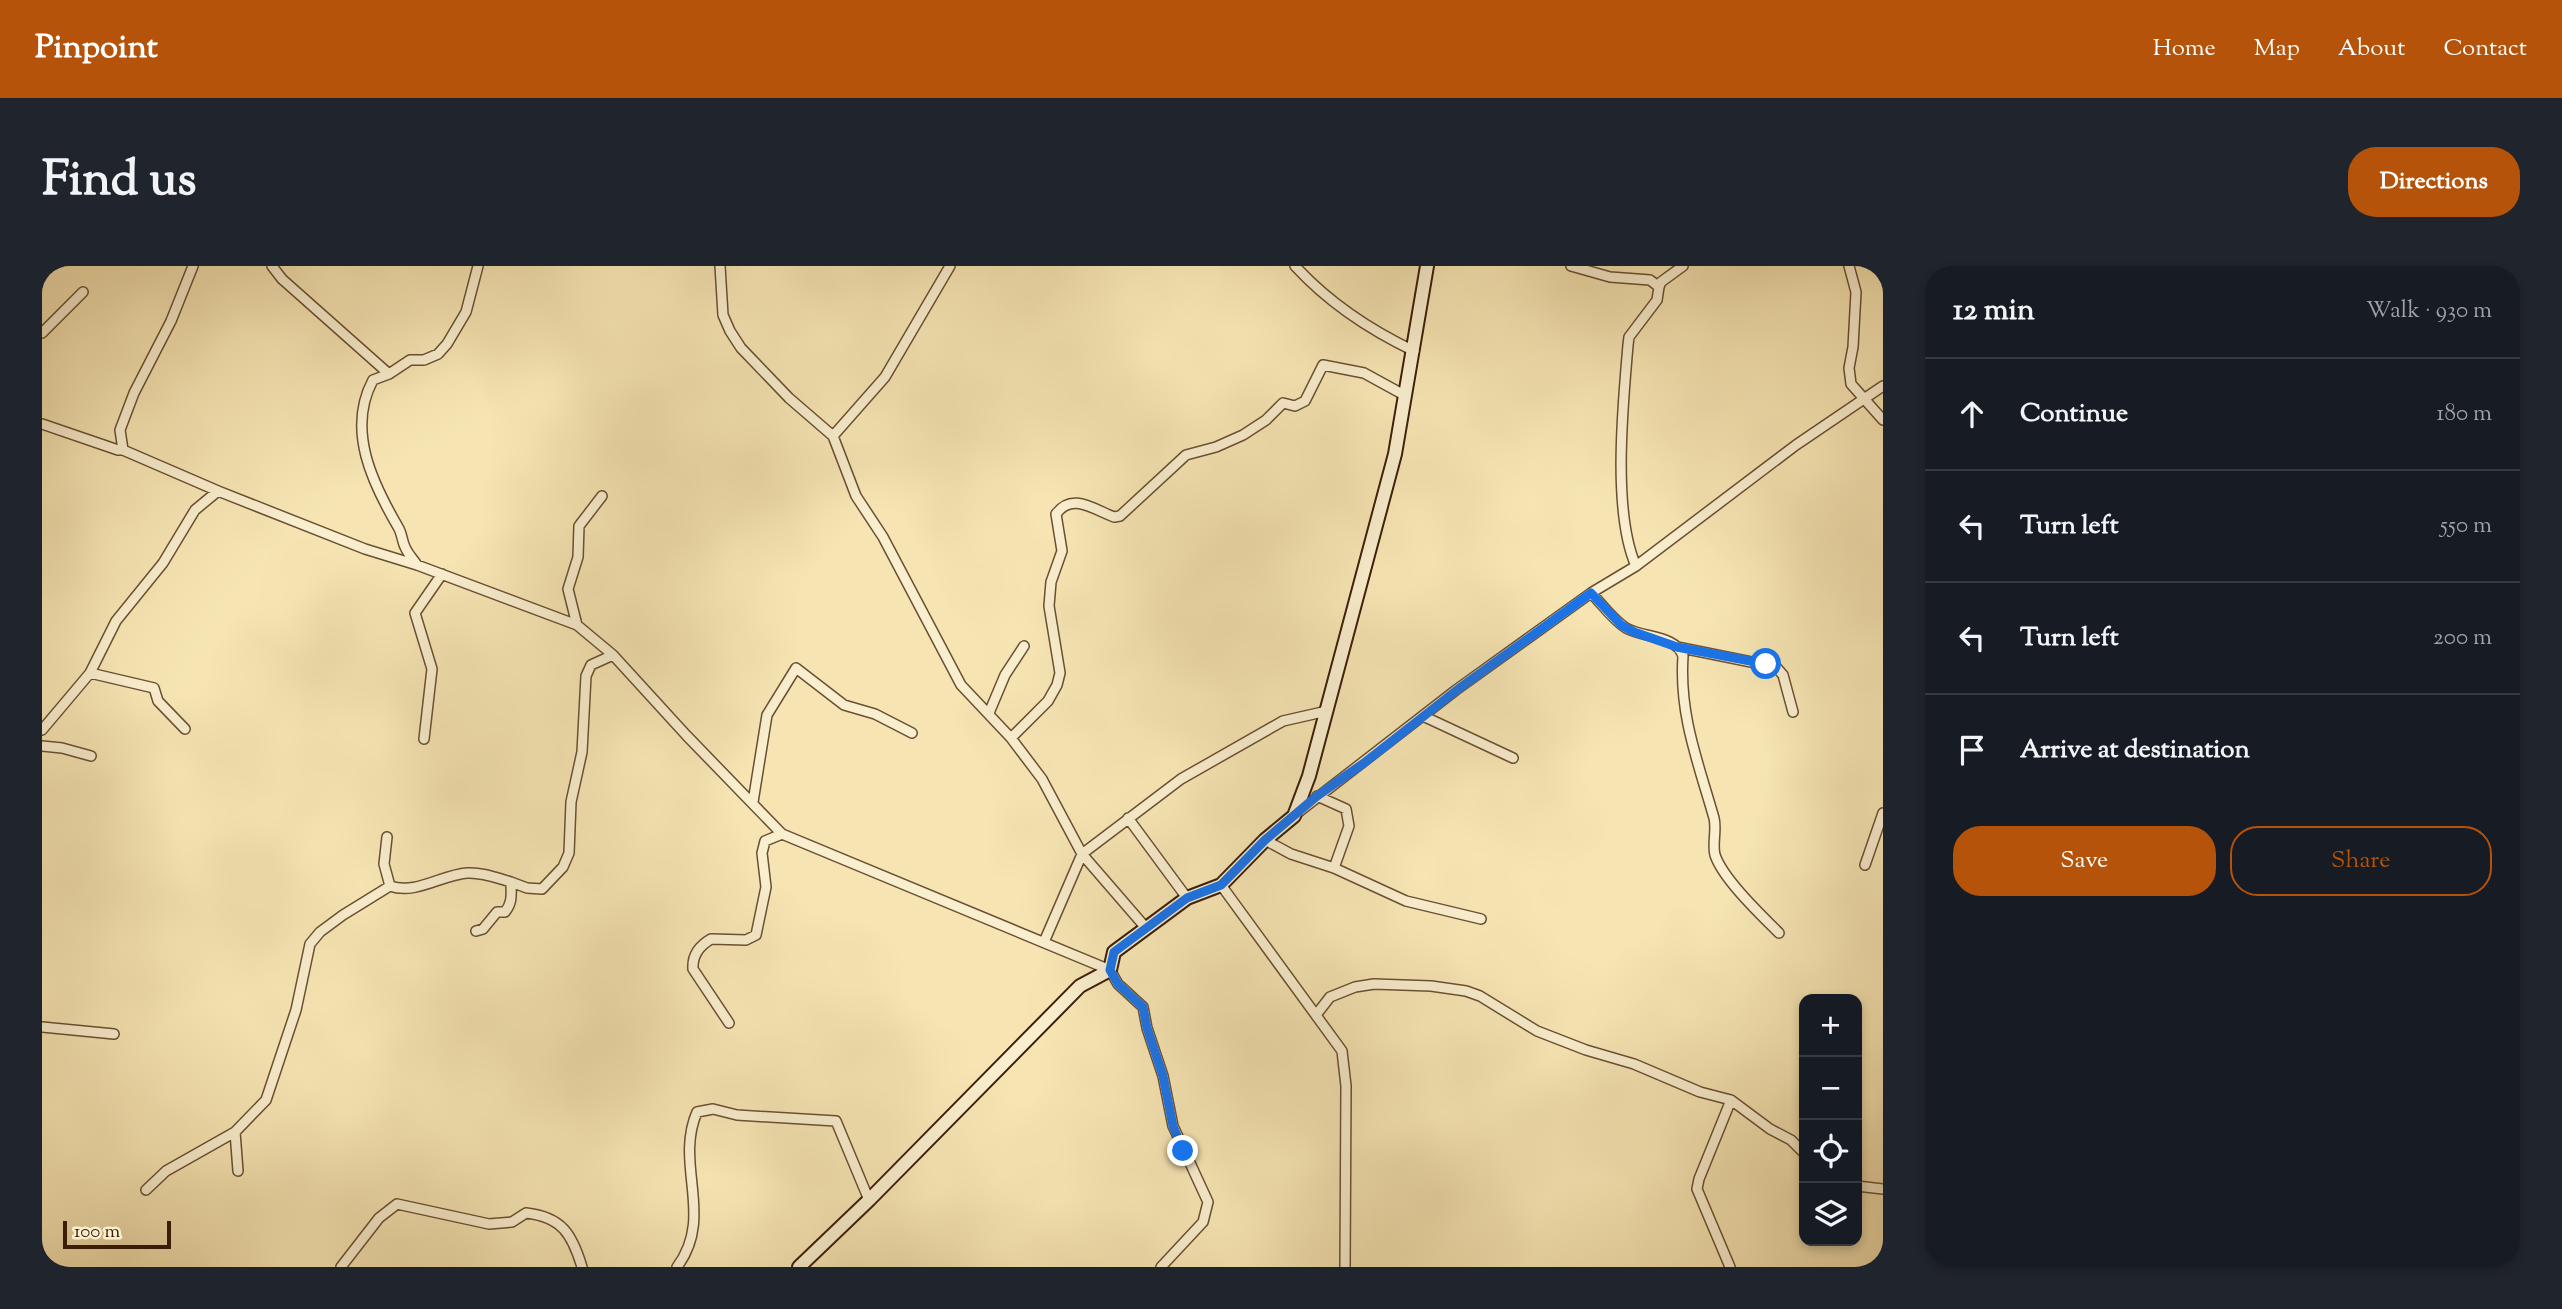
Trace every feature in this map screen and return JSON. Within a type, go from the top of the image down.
[{"type":"main road","points":[[799,1267],[869,1200],[1080,986],[1110,970],[1114,952],[1187,898],[1221,885],[1265,840],[1294,816],[1309,776],[1395,454],[1427,266]]},
{"type":"street","points":[[123,450],[120,430],[134,393],[171,321],[193,266]]},
{"type":"street","points":[[272,266],[282,279],[389,374]]},
{"type":"street","points":[[417,565],[404,546],[398,527],[375,484],[363,449],[363,419],[370,385],[377,377],[389,374],[410,360],[424,360],[438,354],[447,344],[466,312],[478,266]]},
{"type":"street","points":[[720,266],[723,315],[730,331],[741,348],[789,398],[833,436],[856,496],[883,537],[961,685],[1012,738],[1042,779],[1082,854],[1146,928]]},
{"type":"street","points":[[833,436],[885,377],[950,266]]},
{"type":"street","points":[[1294,266],[1314,287],[1345,312],[1381,335],[1414,351]]},
{"type":"street","points":[[1571,266],[1610,277],[1650,280],[1659,287]]},
{"type":"street","points":[[1636,566],[1627,543],[1624,514],[1623,430],[1629,337],[1657,300],[1661,282],[1683,266]]},
{"type":"street","points":[[1849,266],[1856,292],[1850,383],[1883,420]]},
{"type":"street","points":[[42,333],[83,292]]},
{"type":"street","points":[[1012,738],[1038,714],[1057,685],[1059,657],[1049,606],[1051,582],[1062,551],[1056,514],[1063,506],[1077,502],[1114,517],[1120,516],[1186,455],[1216,447],[1243,435],[1266,420],[1283,403],[1296,406],[1305,401],[1323,365],[1364,373],[1406,396]]},
{"type":"street","points":[[1294,816],[1423,716],[1591,593],[1636,566],[1796,445],[1883,386]]},
{"type":"street","points":[[42,424],[123,450],[365,550],[417,565],[577,625],[613,655],[782,834],[909,889],[1110,970],[1118,984],[1143,1007],[1163,1076],[1173,1126],[1208,1202],[1203,1222],[1161,1267]]},
{"type":"street","points":[[42,730],[90,673],[116,621],[163,563],[195,510],[218,491]]},
{"type":"street","points":[[577,625],[568,589],[578,557],[579,526],[602,496]]},
{"type":"street","points":[[424,739],[432,669],[415,612],[442,574]]},
{"type":"street","points":[[1591,593],[1626,629],[1677,647],[1776,667],[1783,676],[1793,712]]},
{"type":"street","points":[[989,713],[1005,676],[1024,646]]},
{"type":"street","points":[[1677,647],[1683,656],[1681,691],[1685,714],[1714,820],[1714,853],[1733,883],[1779,933]]},
{"type":"street","points":[[390,886],[402,890],[465,873],[478,873],[527,888],[542,889],[562,867],[569,853],[571,802],[582,752],[586,676],[591,665],[613,655]]},
{"type":"street","points":[[753,802],[767,715],[796,668],[844,705],[875,714],[912,733]]},
{"type":"street","points":[[90,673],[154,688],[158,701],[185,729]]},
{"type":"street","points":[[1044,942],[1082,854],[1181,779],[1283,721],[1327,711]]},
{"type":"street","points":[[1423,716],[1513,758]]},
{"type":"street","points":[[42,746],[91,756]]},
{"type":"street","points":[[1317,796],[1346,809],[1349,826],[1334,867]]},
{"type":"street","points":[[1865,865],[1883,813]]},
{"type":"street","points":[[1128,818],[1187,898]]},
{"type":"street","points":[[729,1023],[693,969],[693,961],[697,951],[711,939],[746,940],[756,935],[766,887],[762,853],[765,841],[782,834]]},
{"type":"street","points":[[387,837],[384,864],[390,886]]},
{"type":"street","points":[[1265,840],[1291,854],[1334,867],[1406,901],[1481,919]]},
{"type":"street","points":[[476,931],[483,929],[497,912],[505,912],[512,900],[512,882]]},
{"type":"street","points":[[1221,885],[1342,1051],[1346,1086],[1345,1267]]},
{"type":"street","points":[[146,1190],[166,1171],[235,1132],[266,1100],[296,1010],[310,944],[320,932],[343,915],[390,886]]},
{"type":"street","points":[[1316,1015],[1330,997],[1355,987],[1374,984],[1431,986],[1466,991],[1480,996],[1537,1031],[1586,1050],[1634,1064],[1700,1092],[1731,1100],[1799,1148]]},
{"type":"street","points":[[42,1027],[114,1034]]},
{"type":"street","points":[[1730,1267],[1697,1189],[1731,1100]]},
{"type":"street","points":[[677,1267],[691,1242],[694,1226],[695,1209],[689,1150],[691,1127],[697,1112],[713,1110],[737,1115],[836,1121],[869,1200]]},
{"type":"street","points":[[235,1132],[238,1171]]},
{"type":"street","points":[[1862,1187],[1883,1189]]},
{"type":"street","points":[[341,1267],[379,1218],[397,1204],[489,1224],[512,1222],[526,1213],[541,1215],[561,1224],[582,1267]]},
{"type":"route","points":[[1183,1151],[1173,1126],[1163,1076],[1143,1007],[1118,984],[1110,970],[1114,952],[1187,898],[1221,885],[1265,840],[1317,796],[1591,593],[1626,629],[1677,647],[1766,664]]}]
